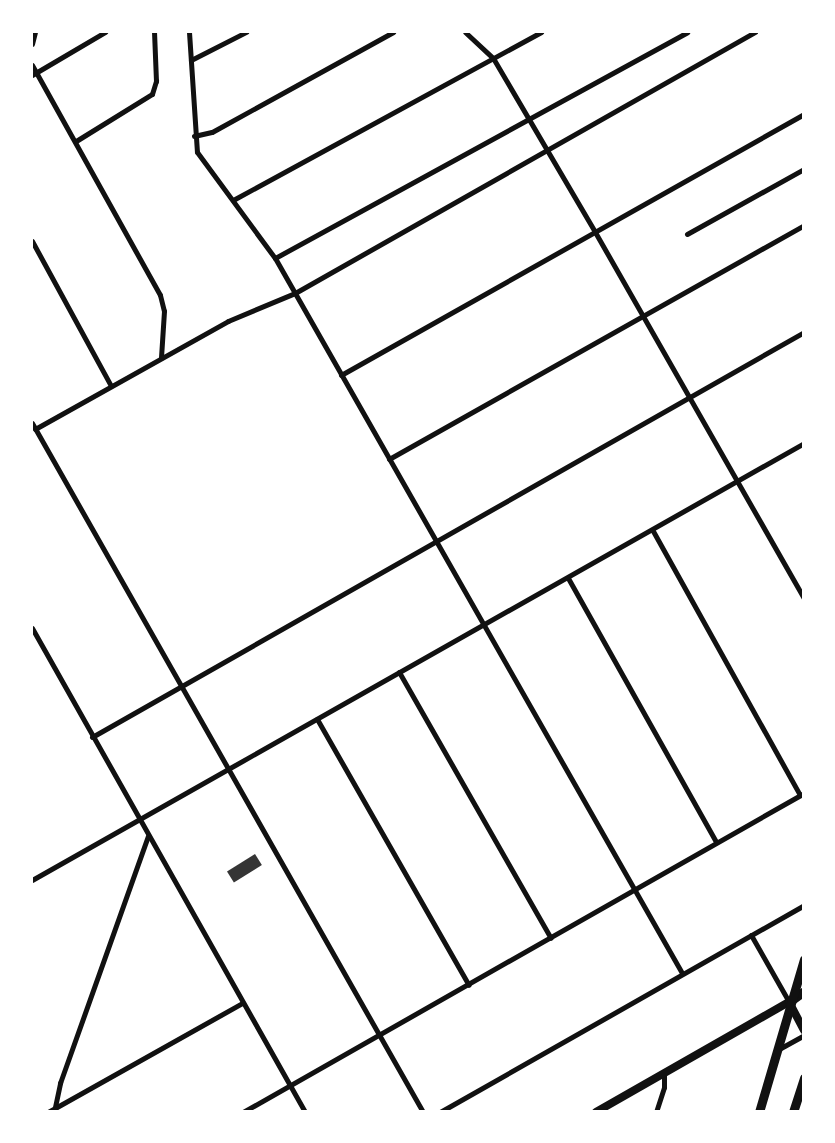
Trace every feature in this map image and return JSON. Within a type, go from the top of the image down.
[{"type":"main road","points":[[759,1111],[803,959]]},
{"type":"main road","points":[[596,1111],[789,1002],[803,991]]},
{"type":"main road","points":[[789,1002],[803,1033]]},
{"type":"main road","points":[[793,1111],[803,1078]]},
{"type":"street","points":[[32,44],[36,32]]},
{"type":"street","points":[[34,73],[105,32]]},
{"type":"street","points":[[76,141],[152,94],[156,82],[154,32]]},
{"type":"street","points":[[189,32],[194,136],[202,160],[275,258],[682,973]]},
{"type":"street","points":[[191,60],[246,32]]},
{"type":"street","points":[[194,136],[212,132],[393,32]]},
{"type":"street","points":[[465,32],[493,58],[803,599]]},
{"type":"street","points":[[233,200],[541,32]]},
{"type":"street","points":[[275,258],[687,32]]},
{"type":"street","points":[[35,429],[237,317],[295,293],[755,32]]},
{"type":"street","points":[[32,65],[34,73],[76,141],[160,295],[164,311],[160,358]]},
{"type":"street","points":[[341,375],[803,114]]},
{"type":"street","points":[[687,234],[803,169]]},
{"type":"street","points":[[389,459],[803,225]]},
{"type":"street","points":[[32,241],[111,386]]},
{"type":"street","points":[[93,737],[803,332]]},
{"type":"street","points":[[32,423],[423,1111]]},
{"type":"street","points":[[32,880],[483,624],[653,531],[803,443]]},
{"type":"street","points":[[243,1111],[802,794],[653,531]]},
{"type":"street","points":[[568,578],[716,842]]},
{"type":"street","points":[[32,628],[305,1111]]},
{"type":"street","points":[[399,672],[551,938]]},
{"type":"street","points":[[317,719],[469,985]]},
{"type":"street","points":[[55,1107],[60,1083],[148,835]]},
{"type":"street","points":[[440,1111],[803,905]]},
{"type":"street","points":[[751,935],[789,1002]]},
{"type":"street","points":[[48,1111],[242,1003]]},
{"type":"street","points":[[777,1050],[803,1033]]},
{"type":"street","points":[[656,1111],[664,1087],[664,1073]]},
{"type":"building","points":[[255,854],[262,865],[234,883],[227,871]]}]
